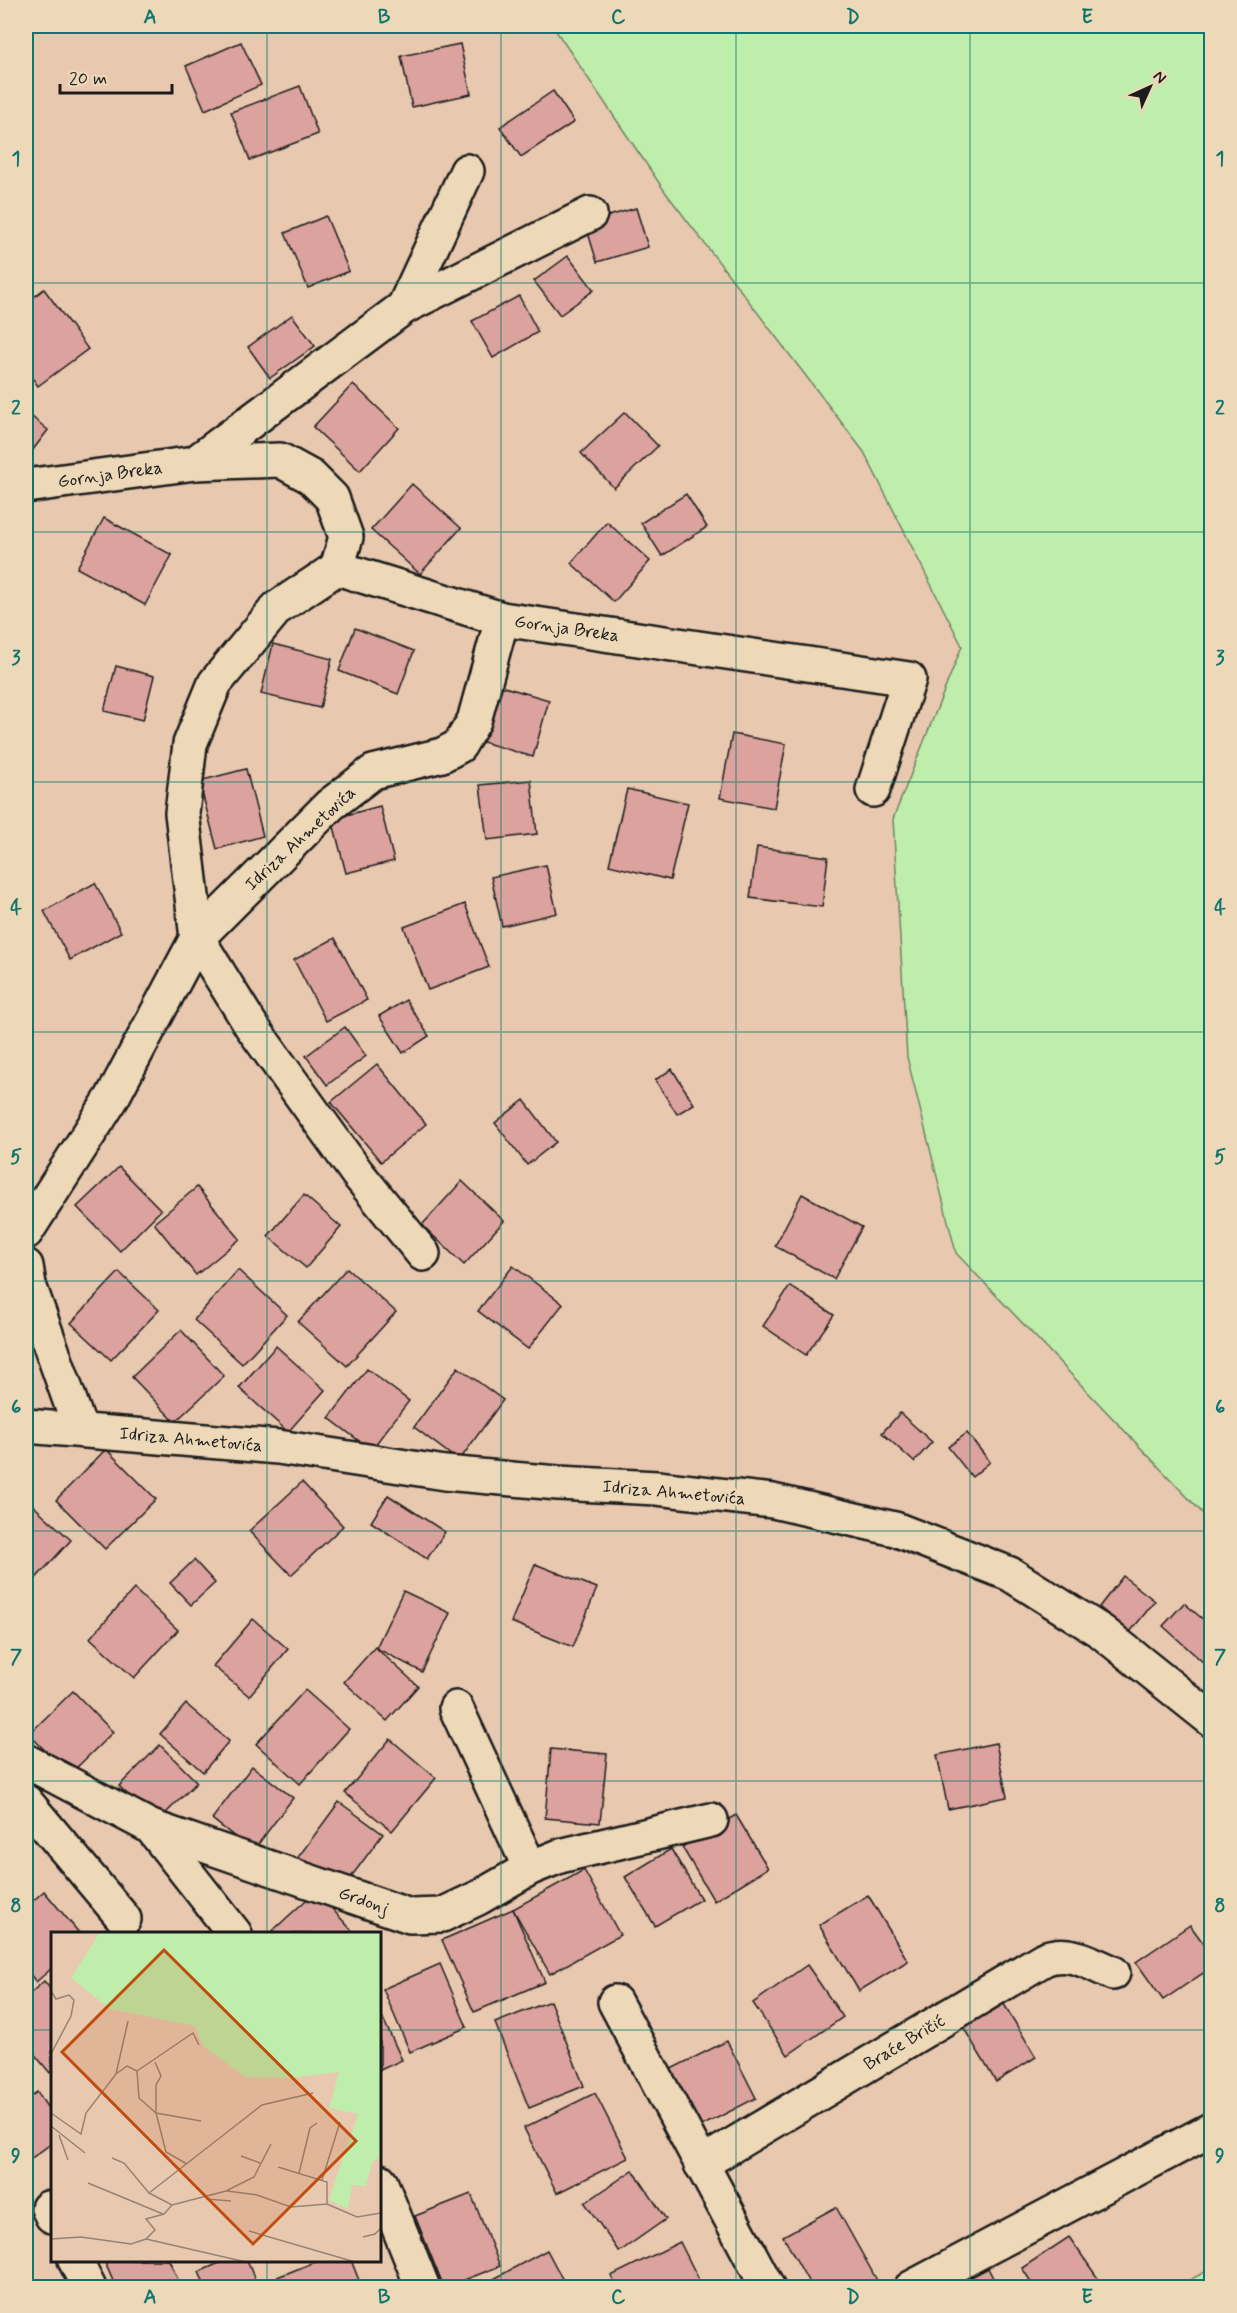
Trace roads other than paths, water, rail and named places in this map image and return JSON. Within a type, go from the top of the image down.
[{"type":"street","name":"Gornja Breka","points":[[404,308],[467,171]]},
{"type":"street","name":"Gornja Breka","points":[[195,463],[404,308],[590,214]]},
{"type":"street","name":"Gornja Breka","points":[[26,486],[195,463],[280,460],[311,477],[332,498],[346,537],[337,568],[502,619],[909,679],[873,790]]},
{"type":"street","points":[[337,568],[277,608],[215,683],[190,744],[182,813],[197,938],[259,1037],[357,1173],[423,1254]]},
{"type":"street","name":"Idriza Ahmetovića","points":[[26,1232],[112,1098],[197,938],[330,805],[372,772],[442,755],[459,746],[474,721],[502,619]]},
{"type":"street","points":[[26,1266],[29,1285],[80,1429]]},
{"type":"street","name":"Idriza Ahmetovića","points":[[26,1426],[278,1447],[445,1473],[558,1483],[657,1488],[772,1501],[895,1529],[1010,1574],[1102,1632],[1212,1720]]},
{"type":"street","points":[[456,1708],[530,1868]]},
{"type":"street","name":"Grdonj","points":[[26,1761],[152,1827],[410,1916],[442,1915],[478,1898],[530,1868],[560,1856],[711,1820]]},
{"type":"street","points":[[26,1802],[124,1919]]},
{"type":"street","points":[[152,1827],[233,1932]]},
{"type":"street","name":"Braće Bričić","points":[[701,2164],[1044,1959],[1056,1954],[1069,1954],[1113,1973]]},
{"type":"street","points":[[615,2002],[768,2288]]},
{"type":"street","points":[[911,2288],[1212,2129]]},
{"type":"street","points":[[381,2183],[423,2288]]},
{"type":"street","points":[[76,2262],[89,2288]]}]
